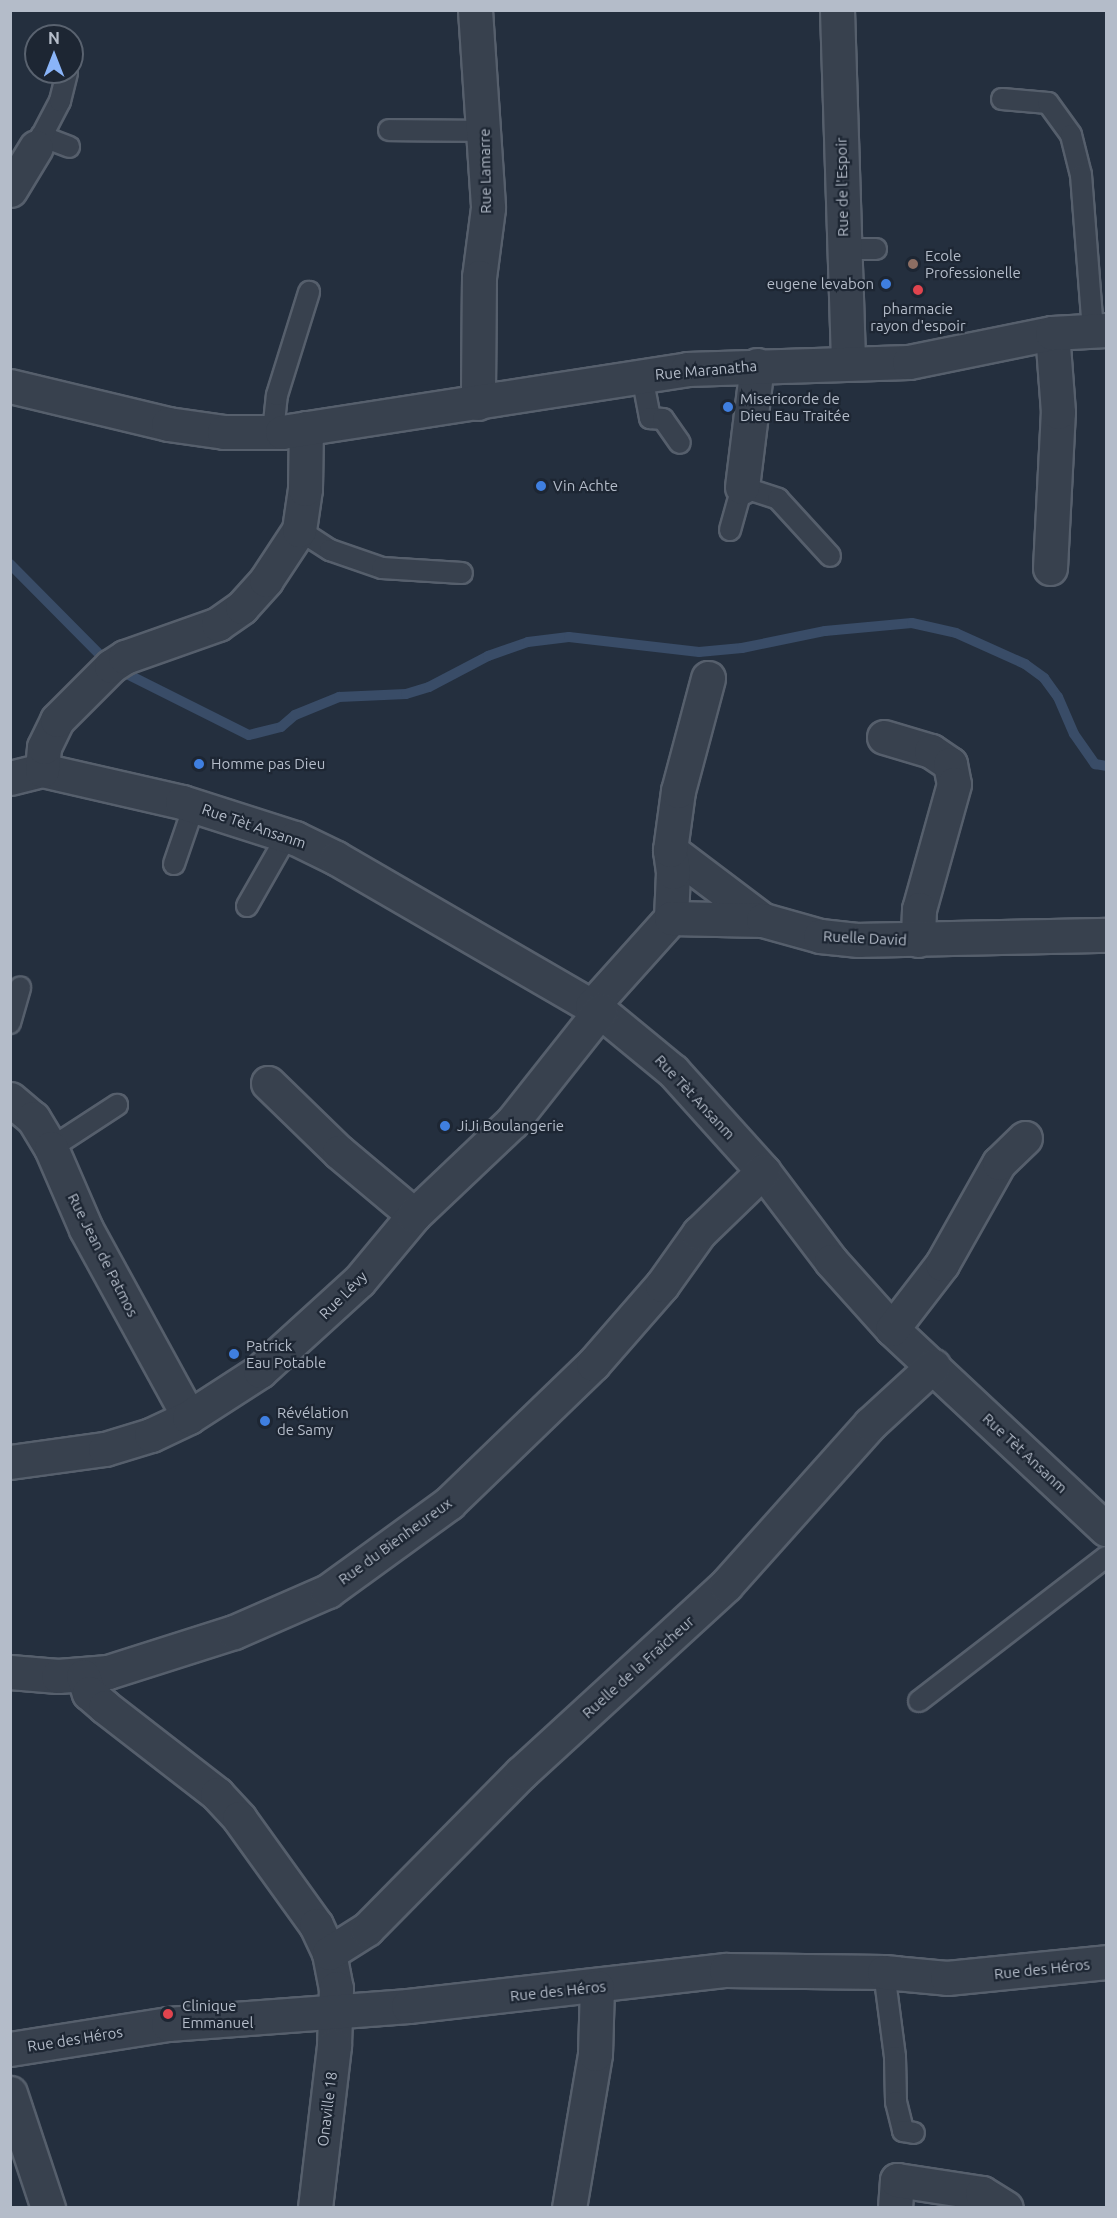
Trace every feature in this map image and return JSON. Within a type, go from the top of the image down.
[{"type":"street","name":"Rue Lamarre","points":[[475,10],[488,208],[479,277],[478,403]]},
{"type":"street","name":"Rue de l'Espoir","points":[[837,10],[848,363]]},
{"type":"street","points":[[10,190],[29,148]]},
{"type":"street","name":"Rue Maranatha","points":[[10,386],[168,424],[224,432],[273,432],[478,403],[642,376],[757,365],[909,362],[1052,333],[1100,330]]},
{"type":"street","points":[[1050,568],[1058,411],[1052,333]]},
{"type":"street","points":[[742,487],[757,365]]},
{"type":"street","points":[[10,778],[42,770],[44,747],[57,720],[76,699],[125,657],[200,632],[242,606],[266,580],[299,530],[305,489],[306,428]]},
{"type":"street","points":[[596,1009],[671,918],[674,872],[670,850],[678,791],[708,678]]},
{"type":"street","points":[[884,737],[931,751],[950,765],[954,784],[920,909],[918,940]]},
{"type":"street","name":"Rue Tèt Ansanm","points":[[42,770],[194,806],[287,836],[336,858],[596,1009],[674,1071],[763,1171],[831,1261],[892,1329],[1105,1523]]},
{"type":"street","points":[[670,850],[763,920]]},
{"type":"street","name":"Ruelle David","points":[[671,918],[763,920],[820,936],[918,940],[1002,935],[1107,935]]},
{"type":"street","name":"Rue Lévy","points":[[10,1462],[105,1449],[151,1435],[189,1417],[260,1371],[359,1281],[414,1215],[512,1122],[596,1009]]},
{"type":"street","points":[[268,1083],[339,1152],[414,1215]]},
{"type":"street","name":"Rue Jean de Patmos","points":[[10,1099],[33,1118],[51,1148],[86,1228],[189,1417]]},
{"type":"street","points":[[892,1329],[942,1264],[999,1163],[1025,1138]]},
{"type":"street","name":"Rue du Bienheureux","points":[[10,1672],[83,1676],[108,1672],[234,1632],[301,1605],[328,1591],[449,1503],[593,1364],[662,1285],[699,1233],[763,1171]]},
{"type":"street","name":"Ruelle de la Fraîcheur","points":[[329,1953],[367,1929],[521,1773],[726,1585],[870,1424],[933,1366]]},
{"type":"street","name":"Onaville 18","points":[[83,1676],[89,1693],[217,1794],[239,1818],[316,1925],[329,1953],[335,2011],[315,2208]]},
{"type":"street","name":"Rue des Héros","points":[[10,2049],[168,2024],[597,1987],[726,1970],[884,1972],[947,1978],[1107,1962]]},
{"type":"street","points":[[569,2208],[595,2054],[597,1987]]},
{"type":"street","points":[[10,2093],[48,2208]]},
{"type":"street","points":[[895,2208],[897,2180],[982,2193],[1006,2208]]},
{"type":"lane","points":[[29,148],[60,101],[64,84]]},
{"type":"lane","points":[[1002,99],[1048,103],[1071,135],[1081,175],[1100,330]]},
{"type":"lane","points":[[389,130],[484,131]]},
{"type":"lane","points":[[29,148],[69,147]]},
{"type":"lane","points":[[843,249],[876,249]]},
{"type":"lane","points":[[273,432],[277,395],[309,292]]},
{"type":"lane","points":[[642,376],[650,418],[663,419],[680,443]]},
{"type":"lane","points":[[730,530],[742,487],[778,499],[830,556]]},
{"type":"lane","points":[[299,530],[337,553],[382,568],[462,573]]},
{"type":"lane","points":[[174,864],[194,806]]},
{"type":"lane","points":[[247,906],[287,836]]},
{"type":"lane","points":[[10,1023],[20,987]]},
{"type":"lane","points":[[51,1148],[117,1105]]},
{"type":"lane","points":[[920,1701],[1107,1557]]},
{"type":"lane","points":[[884,1972],[895,2057],[896,2102],[903,2131],[914,2133]]},
{"type":"waterway","points":[[10,564],[111,666],[249,735],[281,727],[295,715],[339,697],[406,694],[429,687],[488,656],[528,642],[569,637],[699,652],[742,648],[825,631],[912,623],[956,633],[1025,664],[1044,678],[1058,697],[1074,734],[1095,764],[1106,766]]},
{"type":"place","name":"Ecole Professionelle","points":[[913,264]]},
{"type":"place","name":"eugene levabon","points":[[886,284]]},
{"type":"place","name":"pharmacie rayon d'espoir","points":[[918,290]]},
{"type":"place","name":"Misericorde de Dieu Eau Traitée","points":[[728,407]]},
{"type":"place","name":"Vin Achte","points":[[541,486]]},
{"type":"place","name":"Homme pas Dieu","points":[[199,764]]},
{"type":"place","name":"JiJi Boulangerie","points":[[445,1126]]},
{"type":"place","name":"Patrick Eau Potable","points":[[234,1354]]},
{"type":"place","name":"Révélation de Samy","points":[[265,1421]]},
{"type":"place","name":"Clinique Emmanuel","points":[[168,2014]]}]
